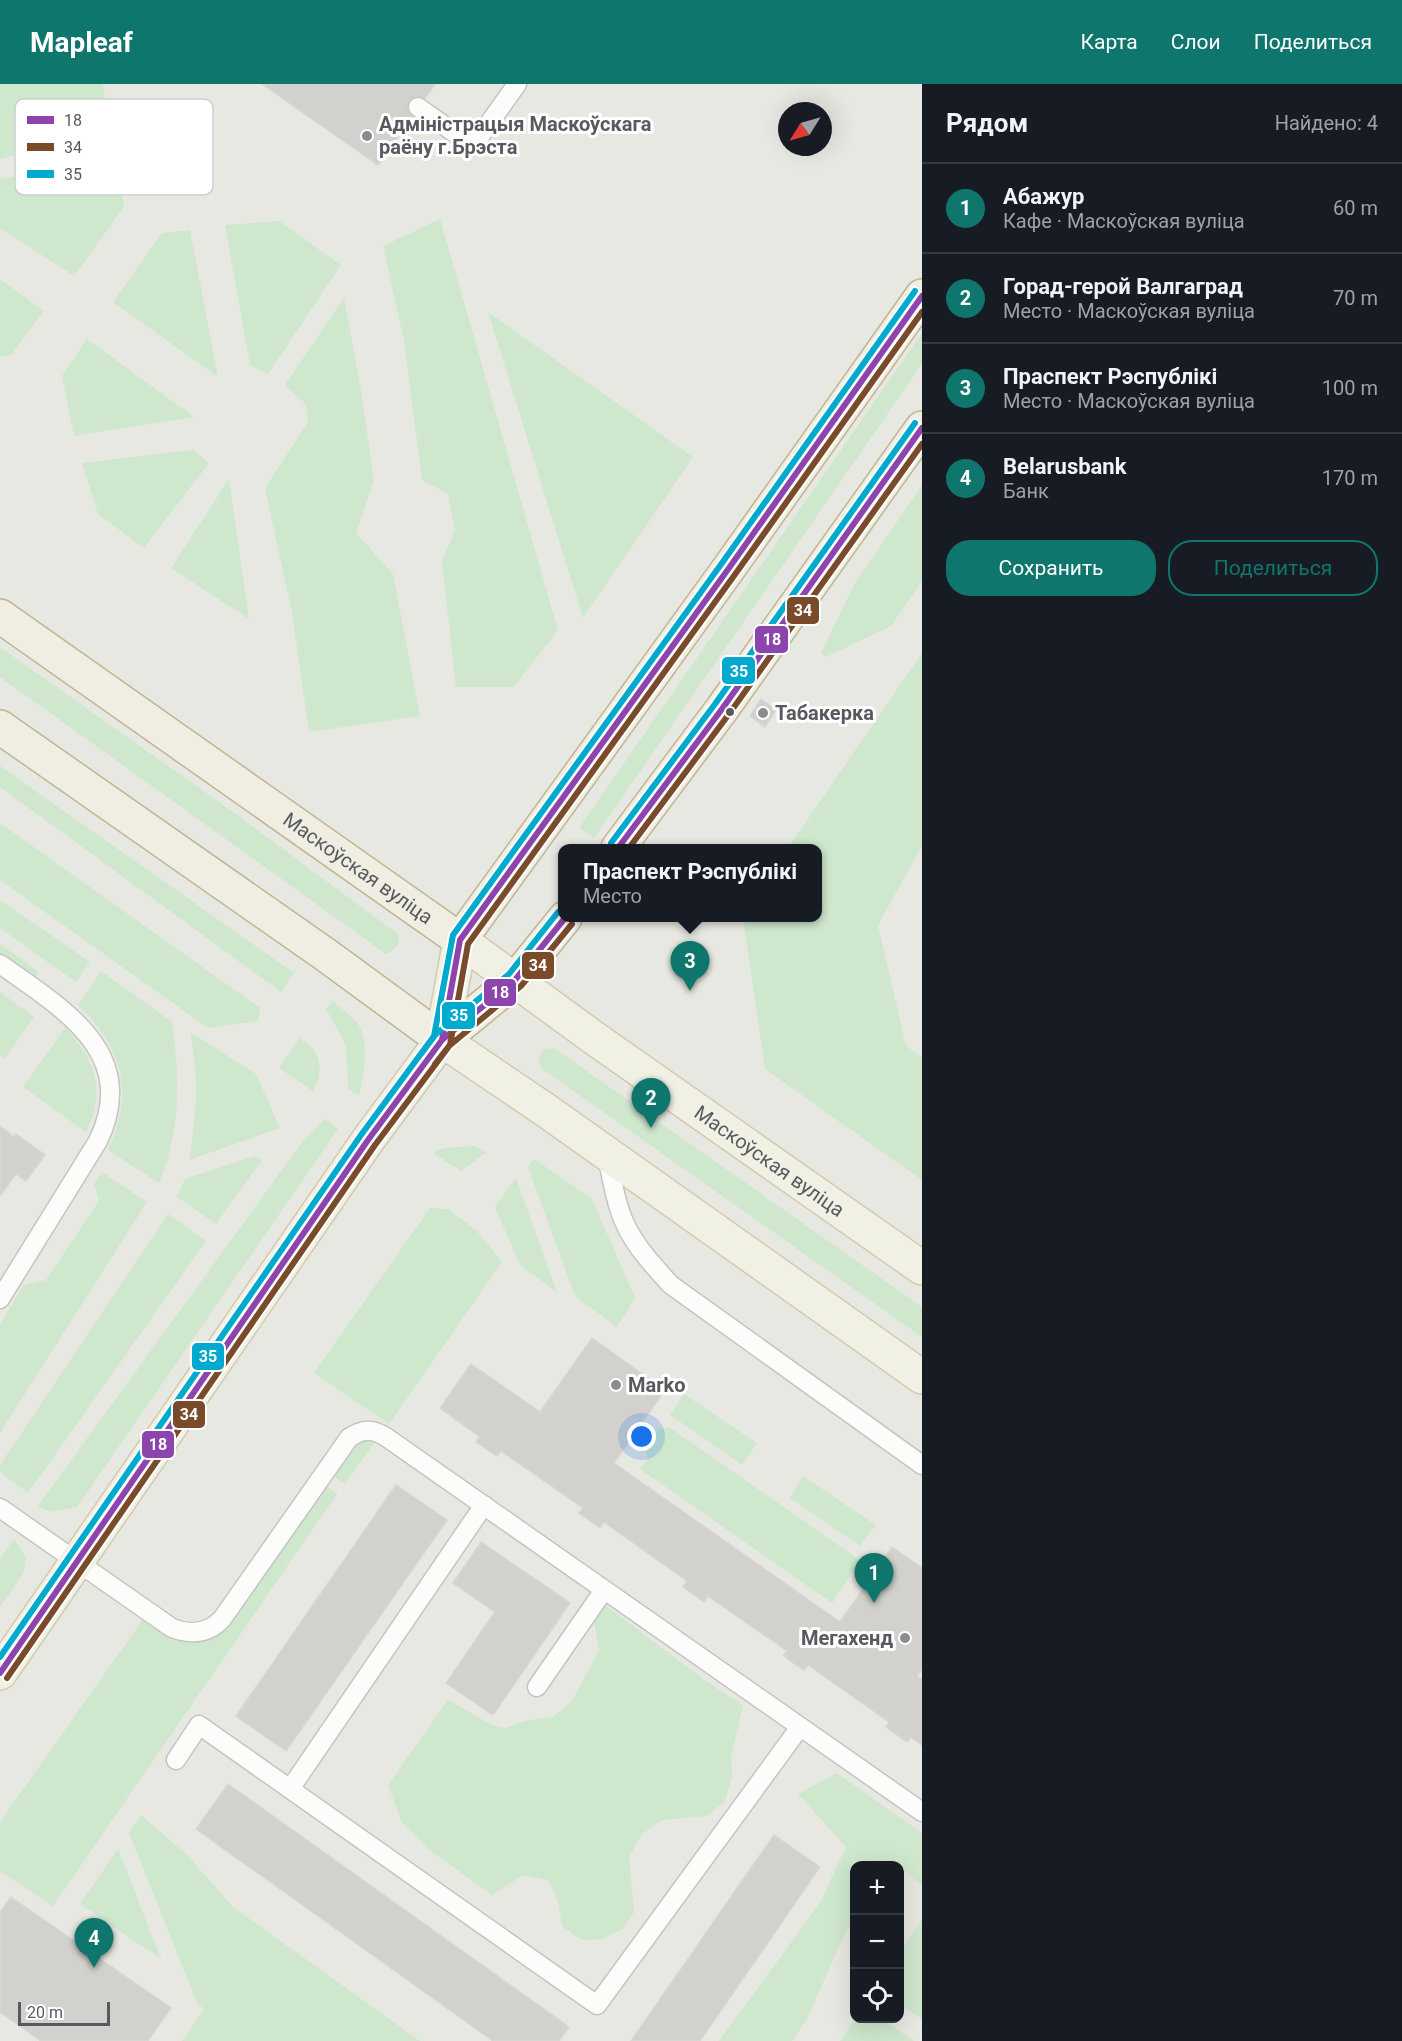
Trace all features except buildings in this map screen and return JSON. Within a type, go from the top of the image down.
[{"type":"highway","points":[[460,940],[674,646],[922,296]]},
{"type":"highway","points":[[622,844],[722,709],[921,431]]},
{"type":"highway","name":"Маскоўская вуліца","points":[[0,616],[460,940]]},
{"type":"highway","points":[[0,727],[326,955],[442,1040],[515,980],[562,922]]},
{"type":"main road","name":"Маскоўская вуліца","points":[[460,940],[922,1268]]},
{"type":"main road","points":[[0,1673],[368,1140],[442,1040],[460,940]]},
{"type":"main road","points":[[442,1040],[922,1377]]},
{"type":"lane","points":[[418,107],[472,146],[517,84]]},
{"type":"lane","points":[[0,964],[64,1010],[87,1032],[99,1050],[110,1084],[110,1104],[106,1125],[98,1141],[7,1272],[0,1299]]},
{"type":"lane","points":[[607,1154],[620,1211],[629,1231],[642,1251],[671,1285],[922,1465]]},
{"type":"lane","points":[[0,1508],[172,1628],[185,1633],[200,1632],[214,1627],[222,1619],[343,1445],[356,1433],[364,1430],[379,1432],[922,1812]]},
{"type":"lane","points":[[290,1789],[484,1505]]},
{"type":"lane","points":[[537,1687],[604,1590]]},
{"type":"lane","points":[[176,1760],[199,1725],[597,2005],[800,1727]]},
{"type":"green space","points":[[0,84],[103,84],[105,99],[15,99],[15,155],[0,159]]},
{"type":"green space","points":[[15,176],[15,195],[122,195],[124,207],[74,276],[0,228],[0,179]]},
{"type":"green space","points":[[440,219],[558,630],[514,687],[456,687],[442,562],[455,530],[448,494],[422,480],[404,341],[383,246]]},
{"type":"green space","points":[[279,221],[341,265],[268,374],[250,365],[225,225]]},
{"type":"green space","points":[[190,230],[218,377],[113,302],[162,233]]},
{"type":"green space","points":[[0,279],[44,311],[11,355],[0,357]]},
{"type":"green space","points":[[344,298],[374,480],[356,533],[393,574],[420,716],[309,732],[292,613],[265,488],[308,422],[306,404],[285,385]]},
{"type":"green space","points":[[488,312],[693,457],[583,618]]},
{"type":"green space","points":[[922,333],[922,364],[594,838],[579,828]]},
{"type":"green space","points":[[87,339],[194,417],[74,436],[62,376]]},
{"type":"green space","points":[[193,450],[209,463],[144,548],[98,514],[82,463]]},
{"type":"green space","points":[[229,479],[249,619],[171,568]]},
{"type":"green space","points":[[922,485],[922,581],[891,626],[826,657],[821,653],[855,583]]},
{"type":"green space","points":[[0,647],[229,809],[399,935],[396,946],[386,954],[0,677]]},
{"type":"green space","points":[[922,653],[922,846],[878,925],[906,1046],[922,1057],[922,1180],[765,1069],[744,922],[822,922],[822,844],[791,844]]},
{"type":"green space","points":[[0,766],[294,973],[281,992],[0,787]]},
{"type":"green space","points":[[0,823],[260,1008],[258,1021],[208,1028],[0,880]]},
{"type":"green space","points":[[0,900],[90,962],[76,982],[0,928]]},
{"type":"green space","points":[[0,944],[39,972],[33,980],[0,956]]},
{"type":"green space","points":[[101,971],[172,1022],[177,1104],[171,1144],[159,1183],[108,1150],[121,1109],[120,1072],[105,1038],[78,1005]]},
{"type":"green space","points":[[0,992],[34,1017],[5,1058],[0,1055]]},
{"type":"green space","points":[[333,1001],[358,1024],[362,1032],[365,1059],[359,1095],[348,1089],[346,1045],[326,1009]]},
{"type":"green space","points":[[65,1028],[84,1052],[95,1077],[96,1103],[86,1132],[23,1087]]},
{"type":"green space","points":[[190,1032],[256,1074],[280,1128],[189,1160],[196,1096],[195,1065]]},
{"type":"green space","points":[[299,1038],[313,1048],[319,1060],[319,1076],[313,1091],[279,1068]]},
{"type":"green space","points":[[554,1048],[922,1307],[922,1337],[541,1068],[538,1059],[544,1049]]},
{"type":"green space","points":[[325,1119],[338,1129],[77,1507],[50,1512],[38,1506],[303,1141]]},
{"type":"green space","points":[[474,1146],[487,1152],[461,1171],[433,1153],[445,1148]]},
{"type":"green space","points":[[255,1156],[262,1160],[216,1224],[177,1197],[185,1179]]},
{"type":"green space","points":[[534,1159],[592,1199],[635,1298],[617,1327],[575,1296],[528,1167]]},
{"type":"green space","points":[[102,1172],[147,1202],[0,1433],[0,1324],[24,1285],[46,1280],[99,1201],[94,1184]]},
{"type":"green space","points":[[516,1178],[557,1292],[520,1265],[495,1207]]},
{"type":"green space","points":[[430,1208],[448,1209],[477,1231],[502,1262],[389,1424],[314,1373]]},
{"type":"green space","points":[[168,1214],[206,1241],[28,1493],[0,1472],[0,1465]]},
{"type":"green space","points":[[684,1394],[757,1443],[742,1465],[670,1415]]},
{"type":"green space","points":[[669,1427],[860,1560],[832,1603],[640,1469],[648,1458],[645,1448],[658,1430]]},
{"type":"green space","points":[[353,1439],[377,1439],[345,1484],[329,1473]]},
{"type":"green space","points":[[803,1476],[876,1525],[860,1546],[790,1498]]},
{"type":"green space","points":[[322,1483],[337,1494],[53,1906],[0,1871],[0,1822],[144,1618],[194,1640]]},
{"type":"green space","points":[[14,1539],[26,1558],[23,1574],[0,1607],[0,1558]]},
{"type":"green space","points":[[605,1605],[707,1682],[743,1705],[731,1756],[732,1777],[725,1801],[707,1816],[662,1820],[642,1834],[629,1857],[634,1912],[623,1929],[602,1939],[581,1940],[562,1926],[558,1902],[548,1880],[523,1875],[492,1895],[428,1849],[402,1823],[388,1785],[448,1700],[492,1725],[506,1728],[529,1720],[553,1717],[572,1701],[599,1650],[594,1622]]},
{"type":"green space","points":[[837,1773],[922,1833],[922,1886],[904,1870],[904,1861],[850,1861],[850,1926],[807,2019],[792,2041],[719,2041],[820,1903],[846,1847],[798,1794]]},
{"type":"green space","points":[[141,1815],[187,1855],[233,1907],[420,2041],[182,2041],[204,2009],[197,2003],[129,1833]]},
{"type":"green space","points":[[118,1849],[161,1959],[80,1904]]},
{"type":"green space","points":[[922,1919],[922,2019],[904,2007],[904,1946]]},
{"type":"green space","points":[[853,2023],[888,2023],[914,2041],[840,2041]]},
{"type":"transit line","name":"35","points":[[0,1657],[361,1135],[434,1036],[453,935],[915,291]]},
{"type":"transit line","name":"18","points":[[0,1673],[368,1140],[442,1040],[460,940],[922,296]]},
{"type":"transit line","name":"34","points":[[7,1678],[375,1145],[450,1045],[468,944],[922,312]]},
{"type":"transit line","name":"35","points":[[611,843],[715,704],[915,423]]},
{"type":"transit line","name":"18","points":[[621,844],[722,709],[922,428]]},
{"type":"transit line","name":"34","points":[[632,844],[729,714],[922,444]]},
{"type":"transit line","name":"35","points":[[421,1054],[436,1034],[509,974],[558,912]]},
{"type":"transit line","name":"18","points":[[428,1059],[442,1040],[515,980],[562,922]]},
{"type":"transit line","name":"34","points":[[435,1064],[449,1046],[521,986],[572,924]]},
{"type":"place","name":"Адміністрацыя Маскоўскага раёну г.Брэста","points":[[367,136]]},
{"type":"place","name":"Табакерка","points":[[763,713]]},
{"type":"place","name":"Праспект Рэспублікі","points":[[690,991]]},
{"type":"place","name":"Горад-герой Валгаград","points":[[651,1128]]},
{"type":"place","name":"Marko","points":[[616,1385]]},
{"type":"place","name":"Абажур","points":[[874,1603]]},
{"type":"place","name":"Мегахенд","points":[[905,1638]]},
{"type":"place","name":"Belarusbank","points":[[94,1968]]}]
